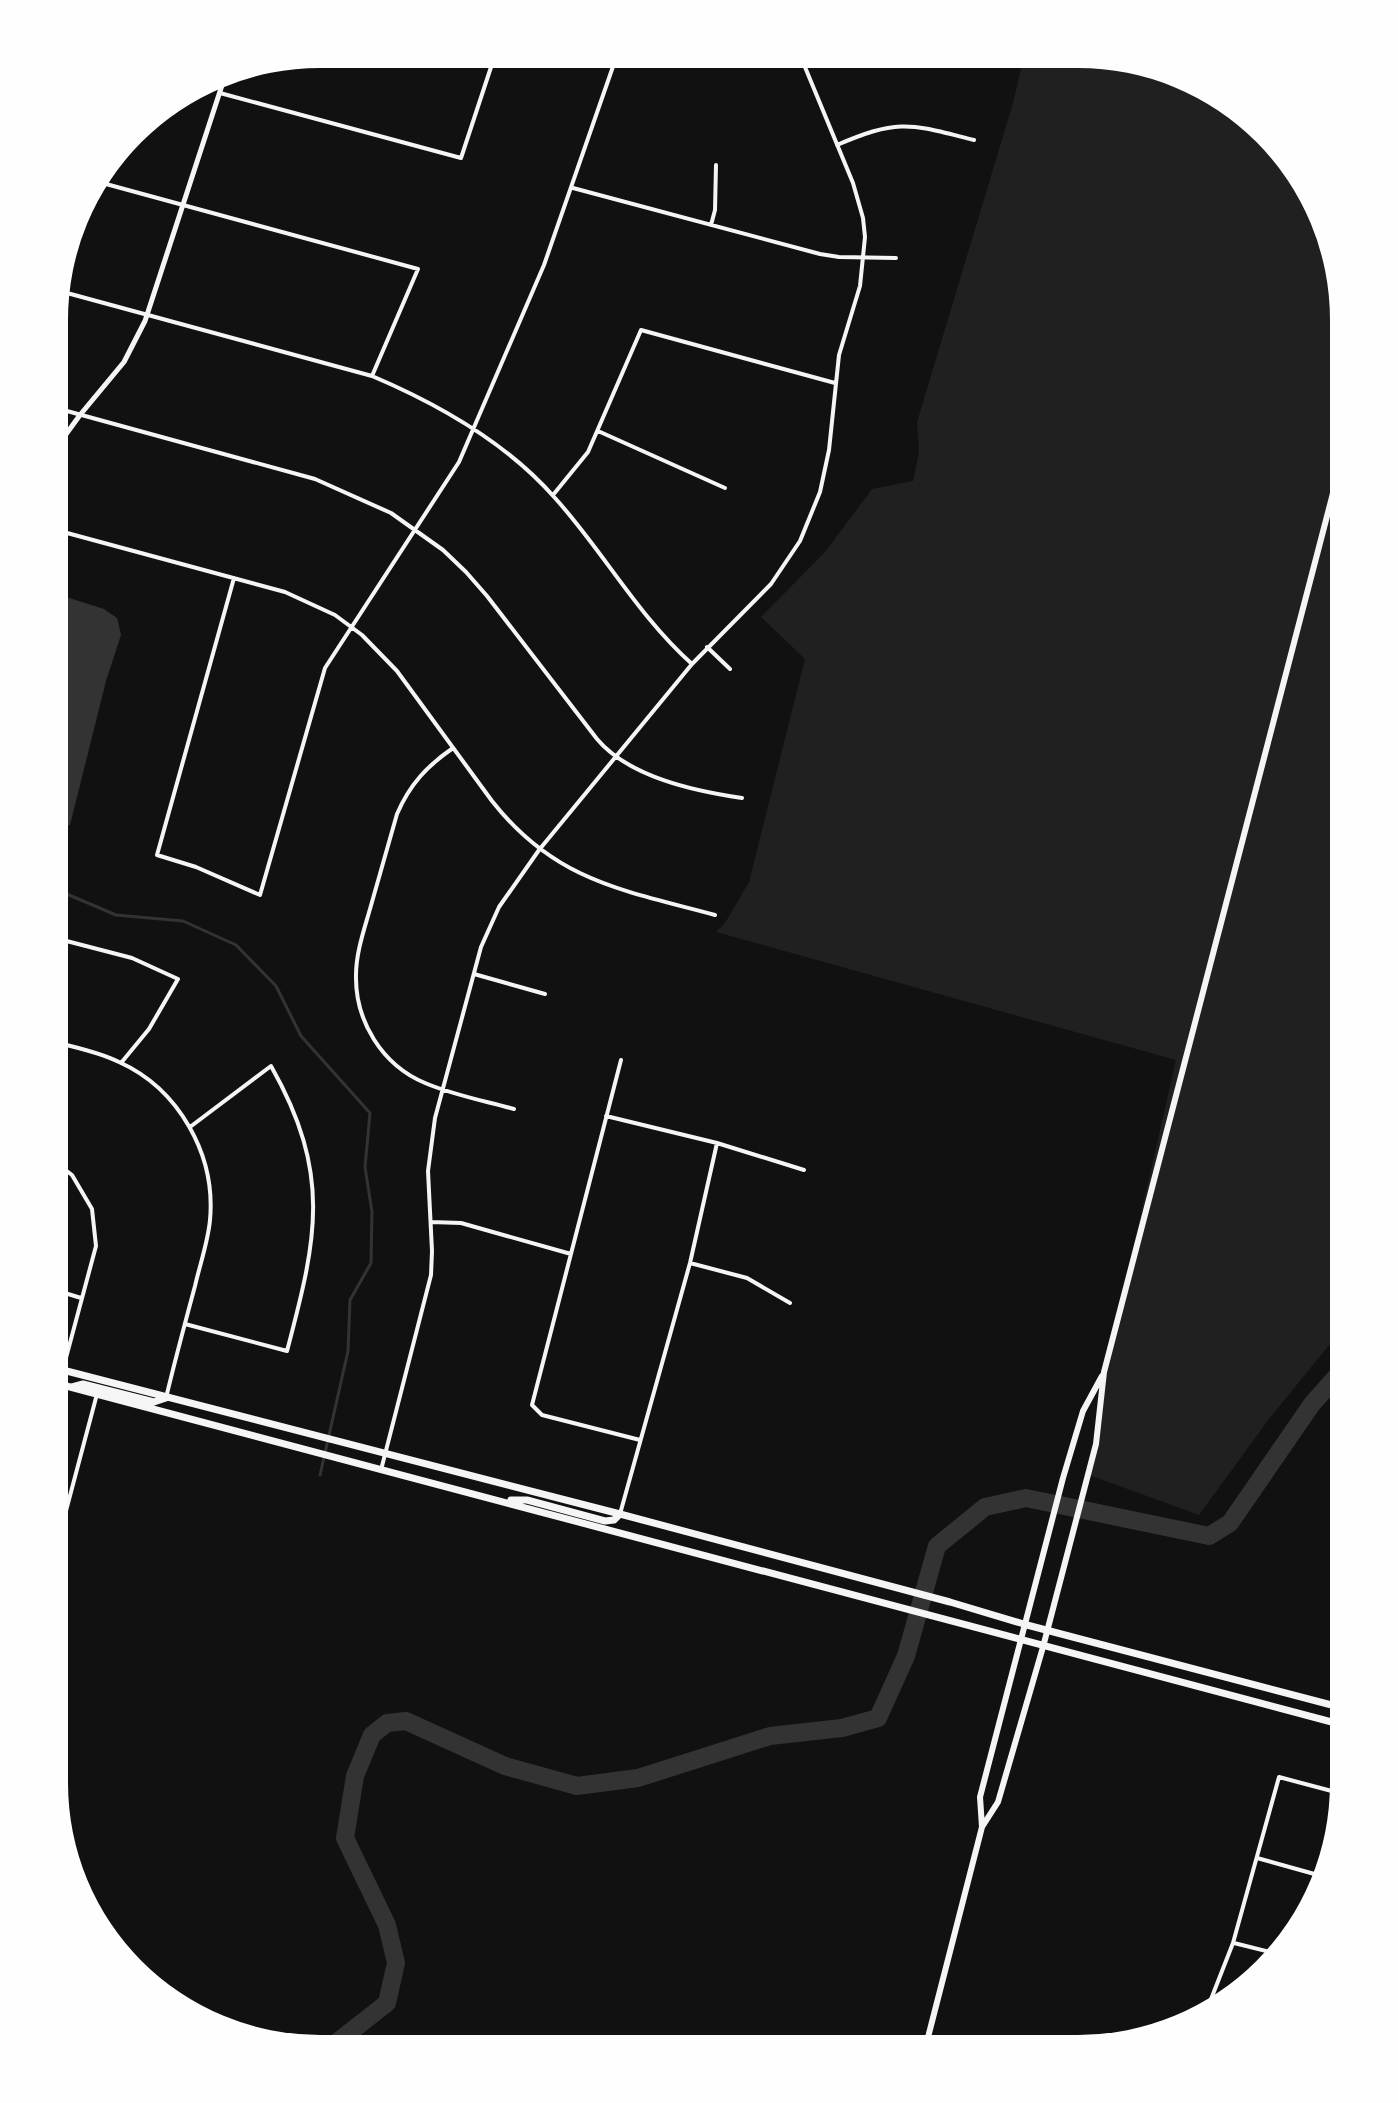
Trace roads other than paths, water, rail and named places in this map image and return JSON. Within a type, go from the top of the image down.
[{"type":"main road","points":[[982,1827],[998,1802],[1043,1647],[1096,1444],[1104,1372],[1330,505]]},
{"type":"main road","points":[[68,1371],[620,1514],[1329,1704]]},
{"type":"main road","points":[[929,2035],[982,1827],[980,1797],[1063,1478],[1083,1411],[1104,1372]]},
{"type":"main road","points":[[70,1387],[83,1384],[154,1402],[166,1398]]},
{"type":"main road","points":[[70,1387],[1329,1721]]},
{"type":"main road","points":[[501,1501],[527,1500],[605,1521],[614,1520],[620,1514]]},
{"type":"street","points":[[220,93],[461,158],[491,68]]},
{"type":"street","points":[[234,578],[157,855],[196,867],[260,895],[318,686],[329,659],[459,462],[544,265],[613,68]]},
{"type":"street","points":[[381,1470],[427,1294],[432,1251],[428,1171],[430,1144],[442,1089],[487,930],[499,907],[539,850],[615,757],[707,647],[771,584],[800,541],[825,473],[843,335],[860,286],[865,237],[859,199],[805,68]]},
{"type":"street","points":[[68,432],[124,362],[148,314],[221,89]]},
{"type":"street","points":[[837,145],[894,125],[920,126],[974,140]]},
{"type":"street","points":[[711,225],[715,210],[716,165]]},
{"type":"street","points":[[108,185],[418,269],[372,376]]},
{"type":"street","points":[[573,188],[820,254],[896,258]]},
{"type":"street","points":[[70,294],[372,376],[401,388],[473,430],[507,453],[553,495],[658,630],[692,664]]},
{"type":"street","points":[[553,495],[578,466],[598,431],[641,330],[836,383]]},
{"type":"street","points":[[68,412],[315,479],[368,501],[443,550],[487,596],[597,739],[615,757],[645,774],[742,798]]},
{"type":"street","points":[[598,431],[725,488]]},
{"type":"street","points":[[68,533],[285,592],[313,603],[350,626],[381,652],[507,820],[539,850],[559,864],[606,885],[715,915]]},
{"type":"street","points":[[707,647],[730,669]]},
{"type":"street","points":[[453,748],[423,771],[397,814],[359,949],[357,993],[363,1017],[382,1051],[407,1073],[442,1089],[514,1109]]},
{"type":"street","points":[[68,941],[132,958],[178,979],[149,1029],[121,1063]]},
{"type":"street","points":[[474,974],[545,994]]},
{"type":"street","points":[[68,1046],[121,1063],[140,1073],[166,1094],[190,1127],[205,1163],[211,1198],[210,1220],[166,1398]]},
{"type":"street","points":[[621,1060],[532,1405],[542,1415],[640,1440]]},
{"type":"street","points":[[185,1324],[287,1351],[308,1270],[314,1219],[311,1171],[305,1143],[296,1116],[271,1066],[190,1127]]},
{"type":"street","points":[[606,1116],[717,1143],[804,1170]]},
{"type":"street","points":[[620,1514],[690,1263],[717,1143]]},
{"type":"street","points":[[68,1172],[92,1209],[96,1246],[68,1340]]},
{"type":"street","points":[[431,1222],[461,1223],[571,1254]]},
{"type":"street","points":[[690,1263],[747,1278],[790,1303]]},
{"type":"street","points":[[68,1294],[81,1298]]},
{"type":"street","points":[[68,1503],[97,1394]]},
{"type":"street","points":[[1212,1996],[1233,1943],[1279,1777],[1329,1790]]},
{"type":"street","points":[[1257,1858],[1313,1874]]},
{"type":"street","points":[[1233,1943],[1265,1951]]},
{"type":"waterway","points":[[68,895],[116,915],[183,921],[236,945],[276,986],[301,1036],[370,1113],[365,1167],[372,1212],[371,1263],[350,1300],[348,1351],[320,1475]]},
{"type":"waterway","points":[[346,2035],[387,2003],[396,1963],[387,1925],[345,1838],[355,1776],[372,1735],[387,1723],[406,1721],[505,1766],[577,1786],[638,1778],[770,1736],[842,1728],[878,1718],[906,1656],[937,1546],[985,1507],[1026,1498],[1209,1536],[1230,1523],[1312,1404],[1329,1385]]}]
